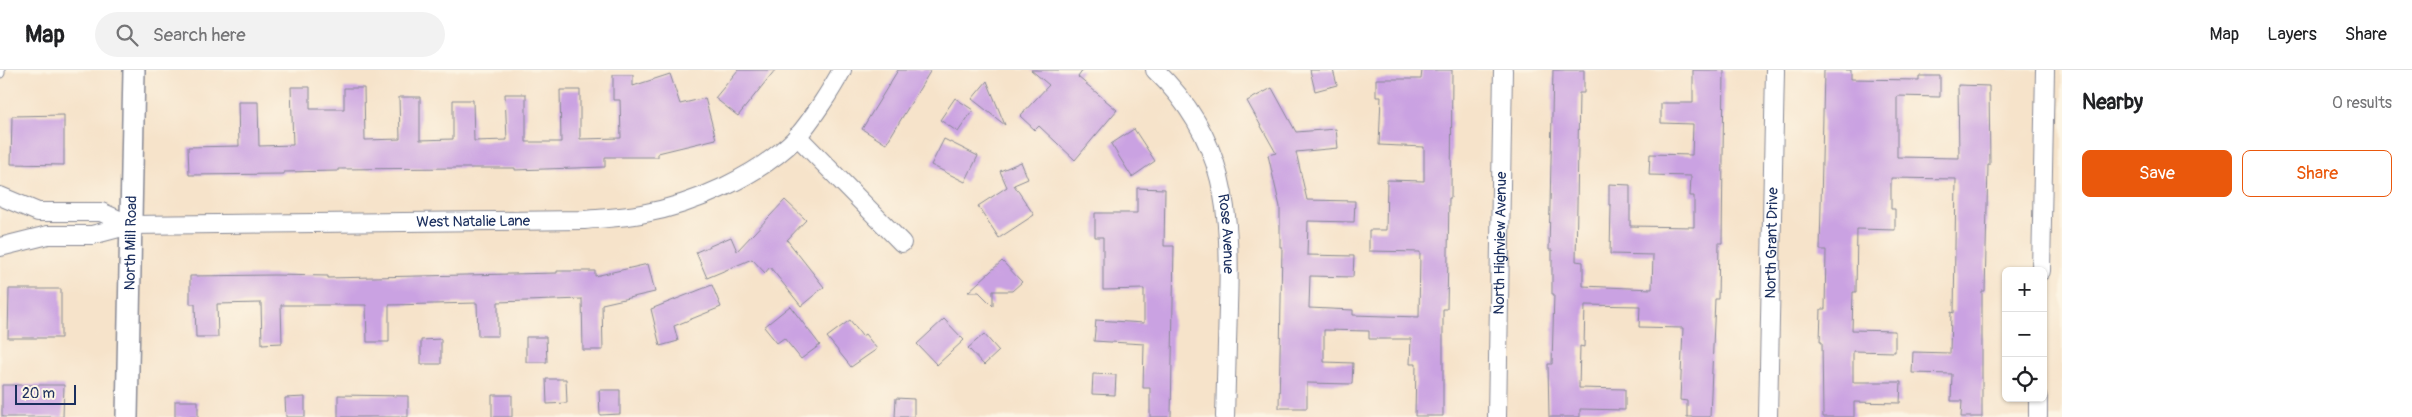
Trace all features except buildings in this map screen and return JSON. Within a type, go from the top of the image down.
[{"type":"street","name":"North Mill Road","points":[[127,417],[134,70]]},
{"type":"street","name":"West Natalie Lane","points":[[0,248],[48,235],[92,235],[130,225],[584,220],[641,214],[696,199],[732,182],[765,162],[797,136],[842,70]]},
{"type":"street","name":"Rose Avenue","points":[[1155,70],[1192,114],[1209,147],[1220,177],[1225,202],[1230,260],[1225,417]]},
{"type":"street","name":"North Highview Avenue","points":[[1497,417],[1503,70]]},
{"type":"street","name":"North Grant Drive","points":[[1768,417],[1775,70]]},
{"type":"street","points":[[2041,267],[2045,70]]},
{"type":"street","points":[[797,136],[902,243]]},
{"type":"street","name":"West Natalie Lane","points":[[0,196],[38,212],[101,212],[130,225]]},
{"type":"street","points":[[2038,402],[2038,417]]}]
